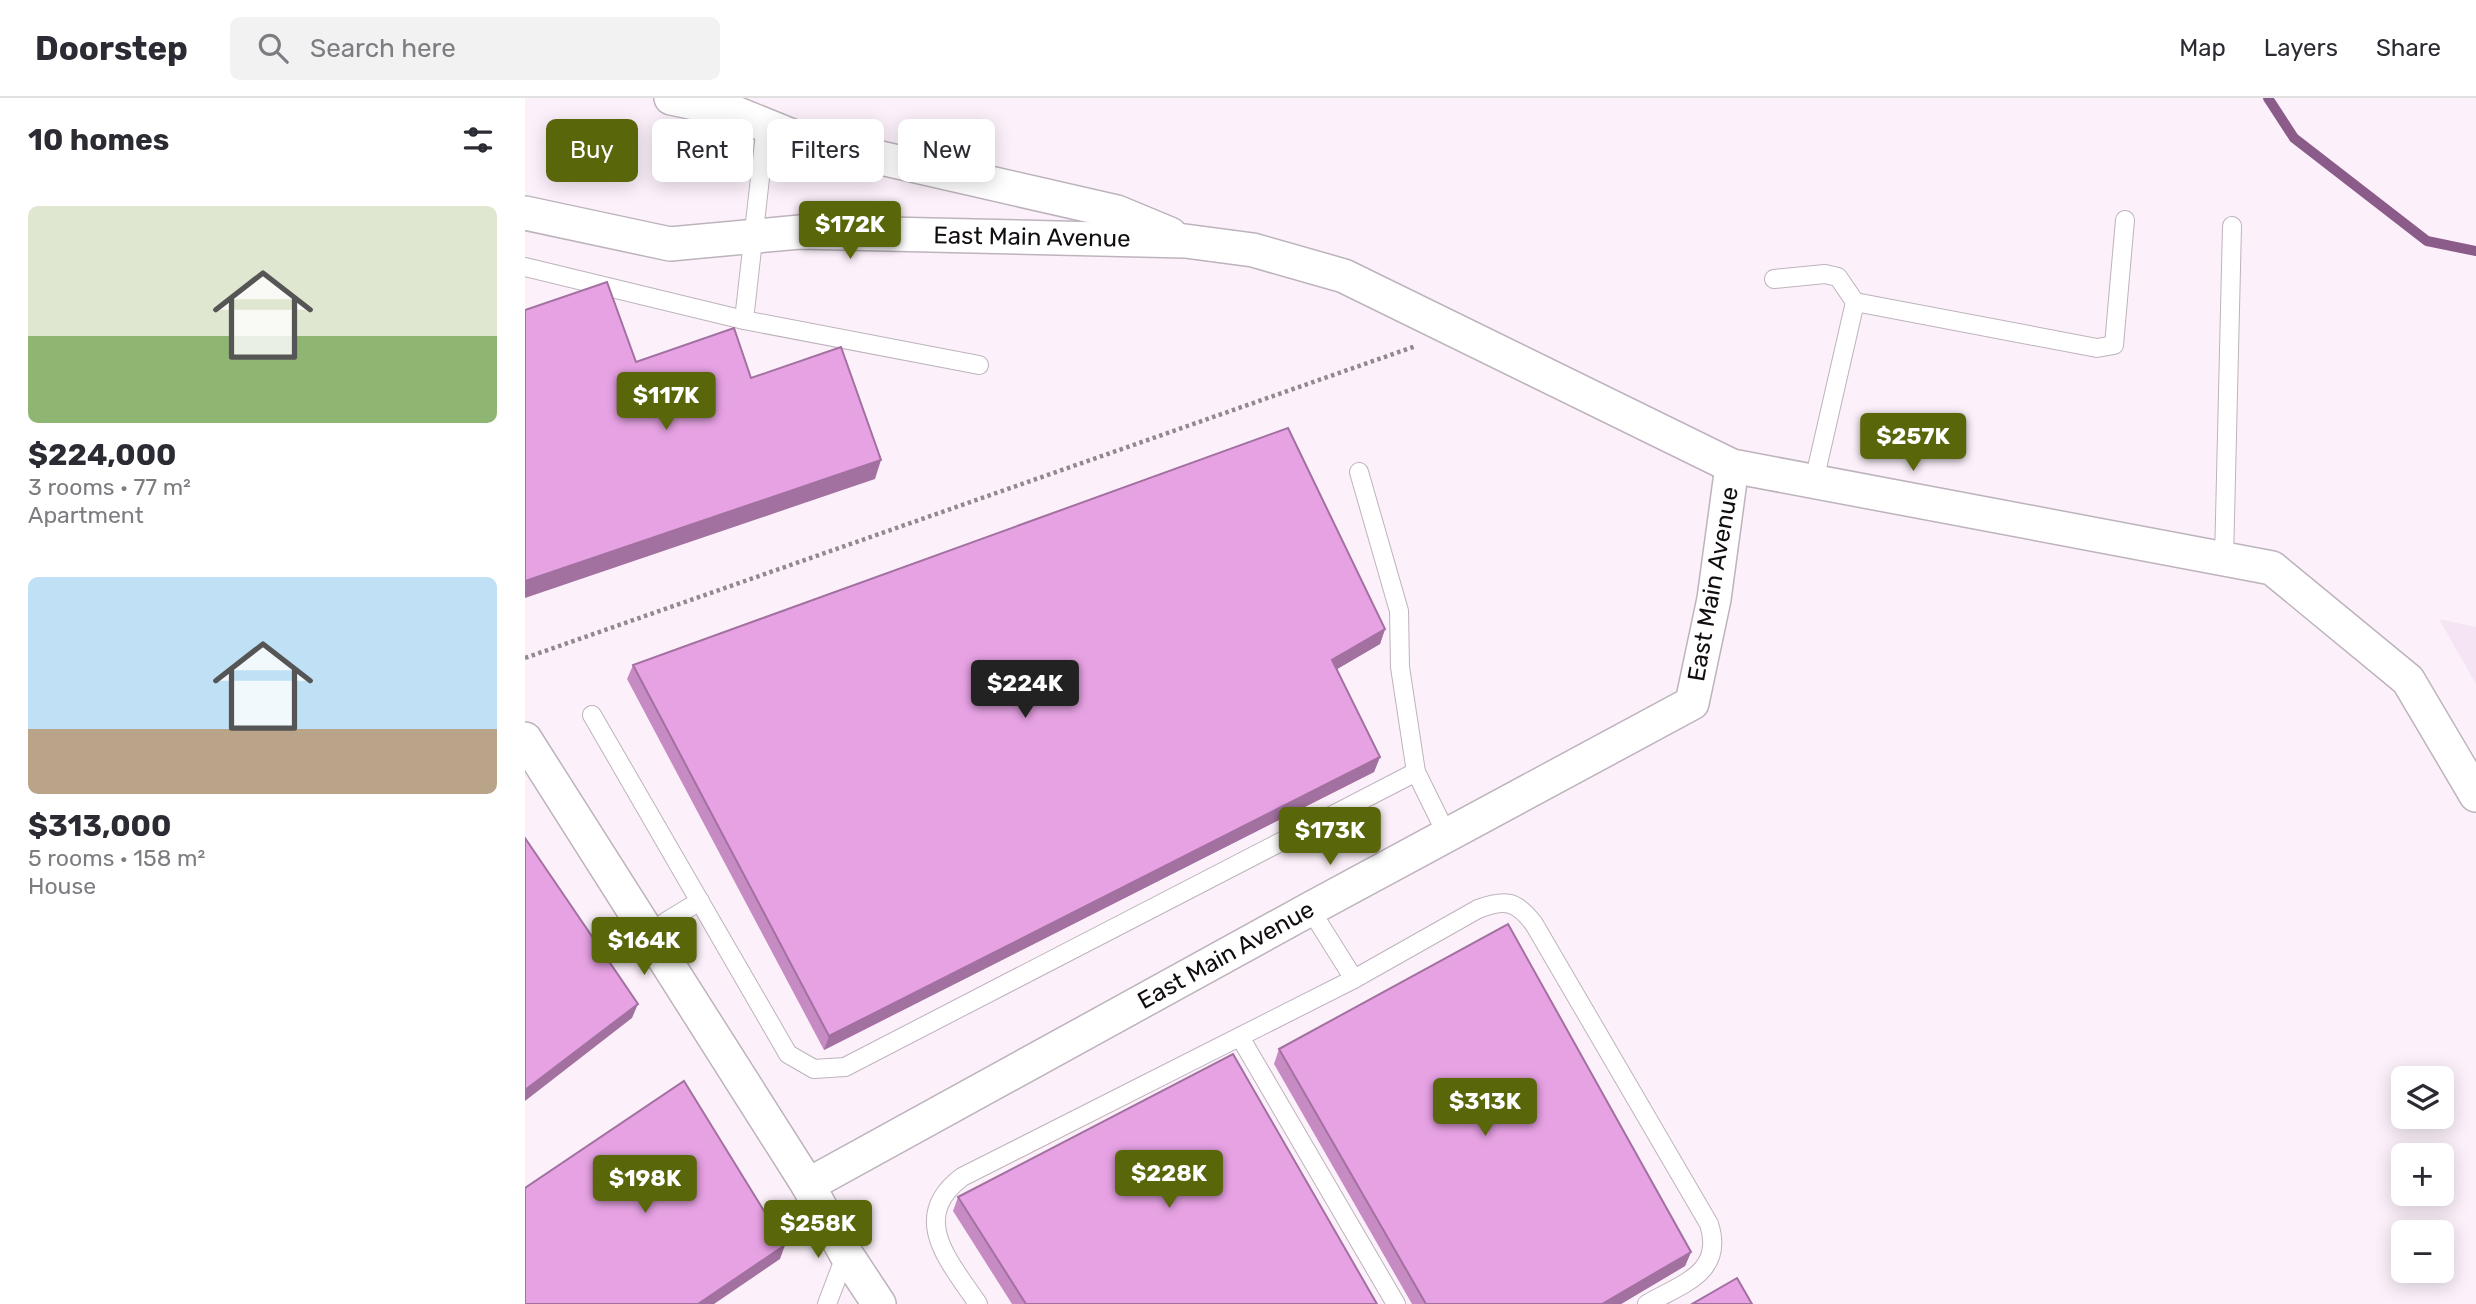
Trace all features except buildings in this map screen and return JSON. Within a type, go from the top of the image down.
[{"type":"street","name":"East Main Avenue","points":[[671,98],[728,110],[802,140],[1117,212],[1185,241]]},
{"type":"street","name":"East Main Avenue","points":[[525,213],[670,244],[800,232],[1185,241],[1253,250],[1344,276],[1732,466],[2271,568],[2408,680],[2476,795]]},
{"type":"street","name":"East Main Avenue","points":[[808,1185],[1310,908],[1692,703],[1714,599],[1732,466]]},
{"type":"street","points":[[525,739],[808,1185],[846,1254],[879,1304]]},
{"type":"lane","points":[[744,320],[766,125]]},
{"type":"lane","points":[[1854,302],[2097,348],[2114,345],[2125,220]]},
{"type":"lane","points":[[2224,560],[2232,226]]},
{"type":"lane","points":[[525,267],[744,320],[979,365]]},
{"type":"lane","points":[[1774,279],[1825,274],[1838,277],[1854,302],[1814,481]]},
{"type":"lane","points":[[1359,472],[1399,611],[1401,667],[1416,772],[1447,835]]},
{"type":"lane","points":[[592,715],[788,1054],[814,1069],[845,1067],[1416,772]]},
{"type":"lane","points":[[650,935],[699,901]]},
{"type":"lane","points":[[978,1304],[942,1250],[936,1232],[936,1208],[947,1189],[962,1177],[1354,979],[1478,909],[1496,902],[1512,904],[1524,911],[1534,924],[1709,1224],[1714,1239],[1713,1254],[1707,1267],[1647,1304]]},
{"type":"lane","points":[[1310,908],[1354,979]]},
{"type":"lane","points":[[1240,1037],[1396,1304]]},
{"type":"lane","points":[[827,1304],[846,1254]]},
{"type":"path","points":[[525,658],[1460,331]]},
{"type":"shaded area","points":[[2439,619],[2476,627],[2476,684]]},
{"type":"waterway","points":[[2268,98],[2294,138],[2427,241],[2476,251]]}]
